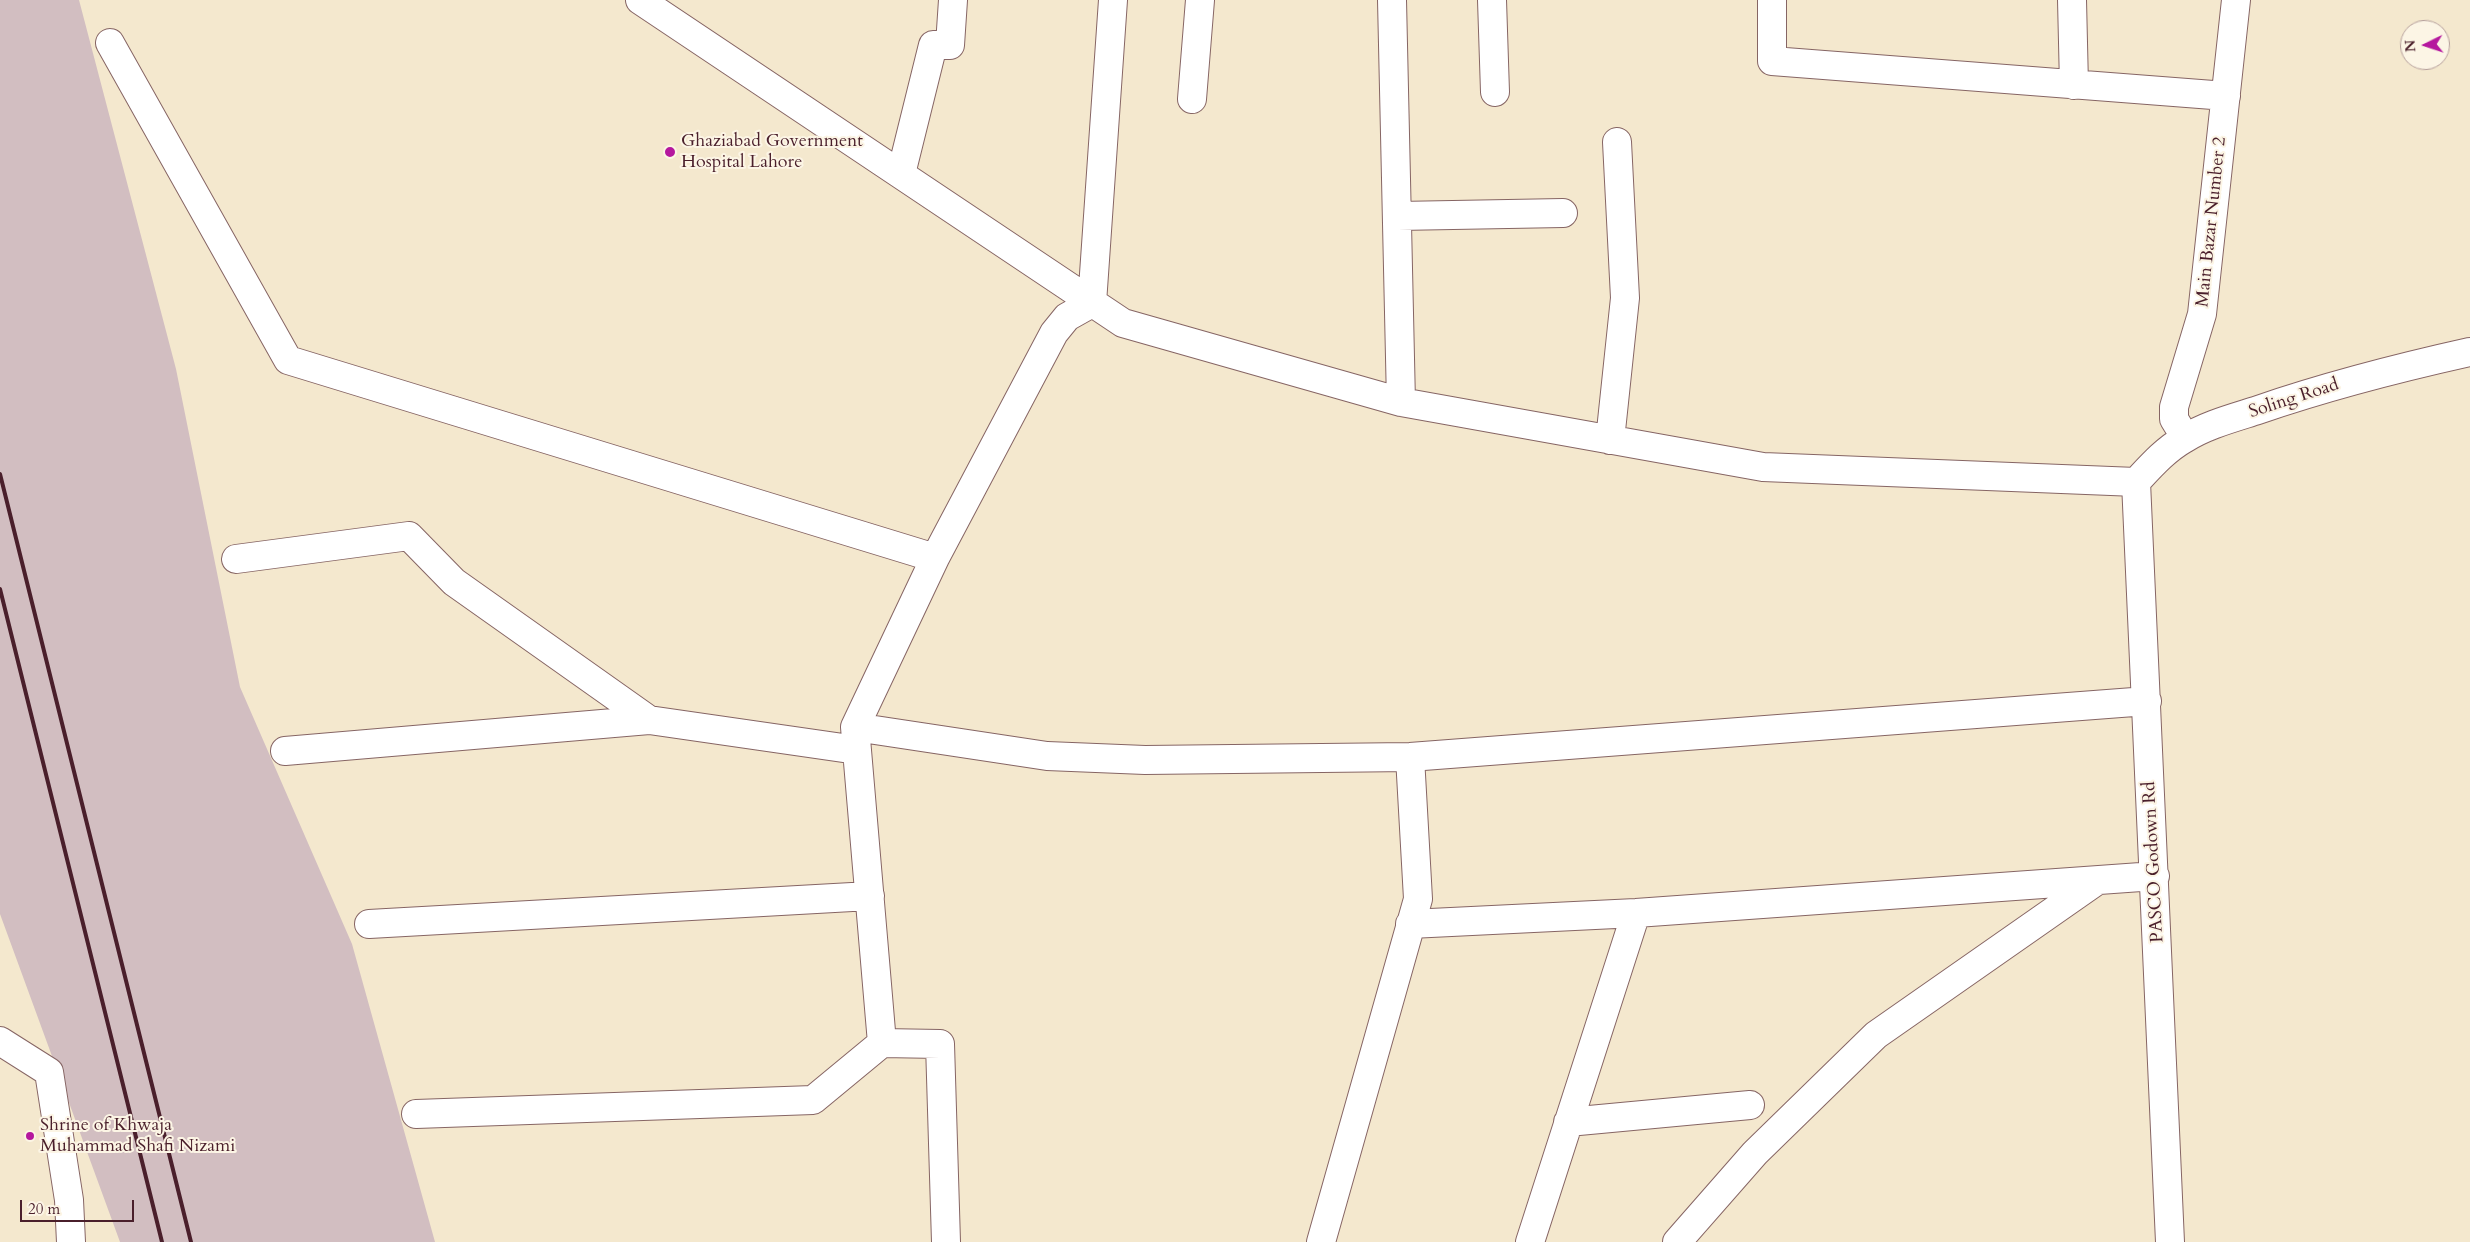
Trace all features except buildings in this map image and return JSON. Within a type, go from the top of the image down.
[{"type":"street","points":[[640,0],[1123,323],[1401,402],[1763,467],[2136,482]]},
{"type":"street","points":[[901,174],[932,45],[950,45],[952,0]]},
{"type":"street","points":[[1092,303],[1113,0]]},
{"type":"street","points":[[1192,99],[1200,0]]},
{"type":"street","points":[[1392,0],[1401,402]]},
{"type":"street","points":[[1492,0],[1495,92]]},
{"type":"street","points":[[1772,0],[1772,61],[2226,96]]},
{"type":"street","points":[[2072,0],[2074,85]]},
{"type":"street","name":"Main Bazar Number 2","points":[[2185,437],[2174,418],[2174,407],[2202,314],[2236,0]]},
{"type":"street","points":[[110,43],[288,360],[935,558]]},
{"type":"street","points":[[1610,440],[1624,298],[1617,142]]},
{"type":"street","points":[[1398,216],[1563,213]]},
{"type":"street","points":[[882,1043],[856,738],[935,558],[1054,333],[1066,317],[1092,303]]},
{"type":"street","name":"Soling Road","points":[[2136,482],[2169,448],[2185,437],[2209,426],[2306,394],[2391,369],[2470,352]]},
{"type":"street","name":"PASCO Godown Rd","points":[[2136,482],[2170,1242]]},
{"type":"street","points":[[236,559],[410,536],[454,582],[649,720]]},
{"type":"street","points":[[285,751],[649,720],[1047,756],[1145,760],[1410,757],[2147,701]]},
{"type":"street","points":[[1321,1242],[1418,899],[1410,757]]},
{"type":"street","points":[[1410,924],[1636,913],[2095,882],[2155,876]]},
{"type":"street","points":[[1677,1242],[1756,1154],[1876,1035],[2095,882]]},
{"type":"street","points":[[369,924],[870,896]]},
{"type":"street","points":[[1530,1242],[1636,913]]},
{"type":"street","points":[[0,1041],[50,1072],[69,1200],[71,1242]]},
{"type":"street","points":[[416,1114],[813,1100],[882,1043],[940,1044],[946,1242]]},
{"type":"street","points":[[1568,1122],[1750,1105]]},
{"type":"shaded area","points":[[0,0],[79,0],[176,369],[240,687],[352,944],[435,1242],[120,1242],[0,914]]},
{"type":"railway","points":[[0,474],[191,1242]]},
{"type":"railway","points":[[0,589],[162,1242]]},
{"type":"place","name":"Ghaziabad Government Hospital Lahore","points":[[670,152]]},
{"type":"place","name":"Shrine of Khwaja Muhammad Shafi Nizami","points":[[30,1136]]}]
